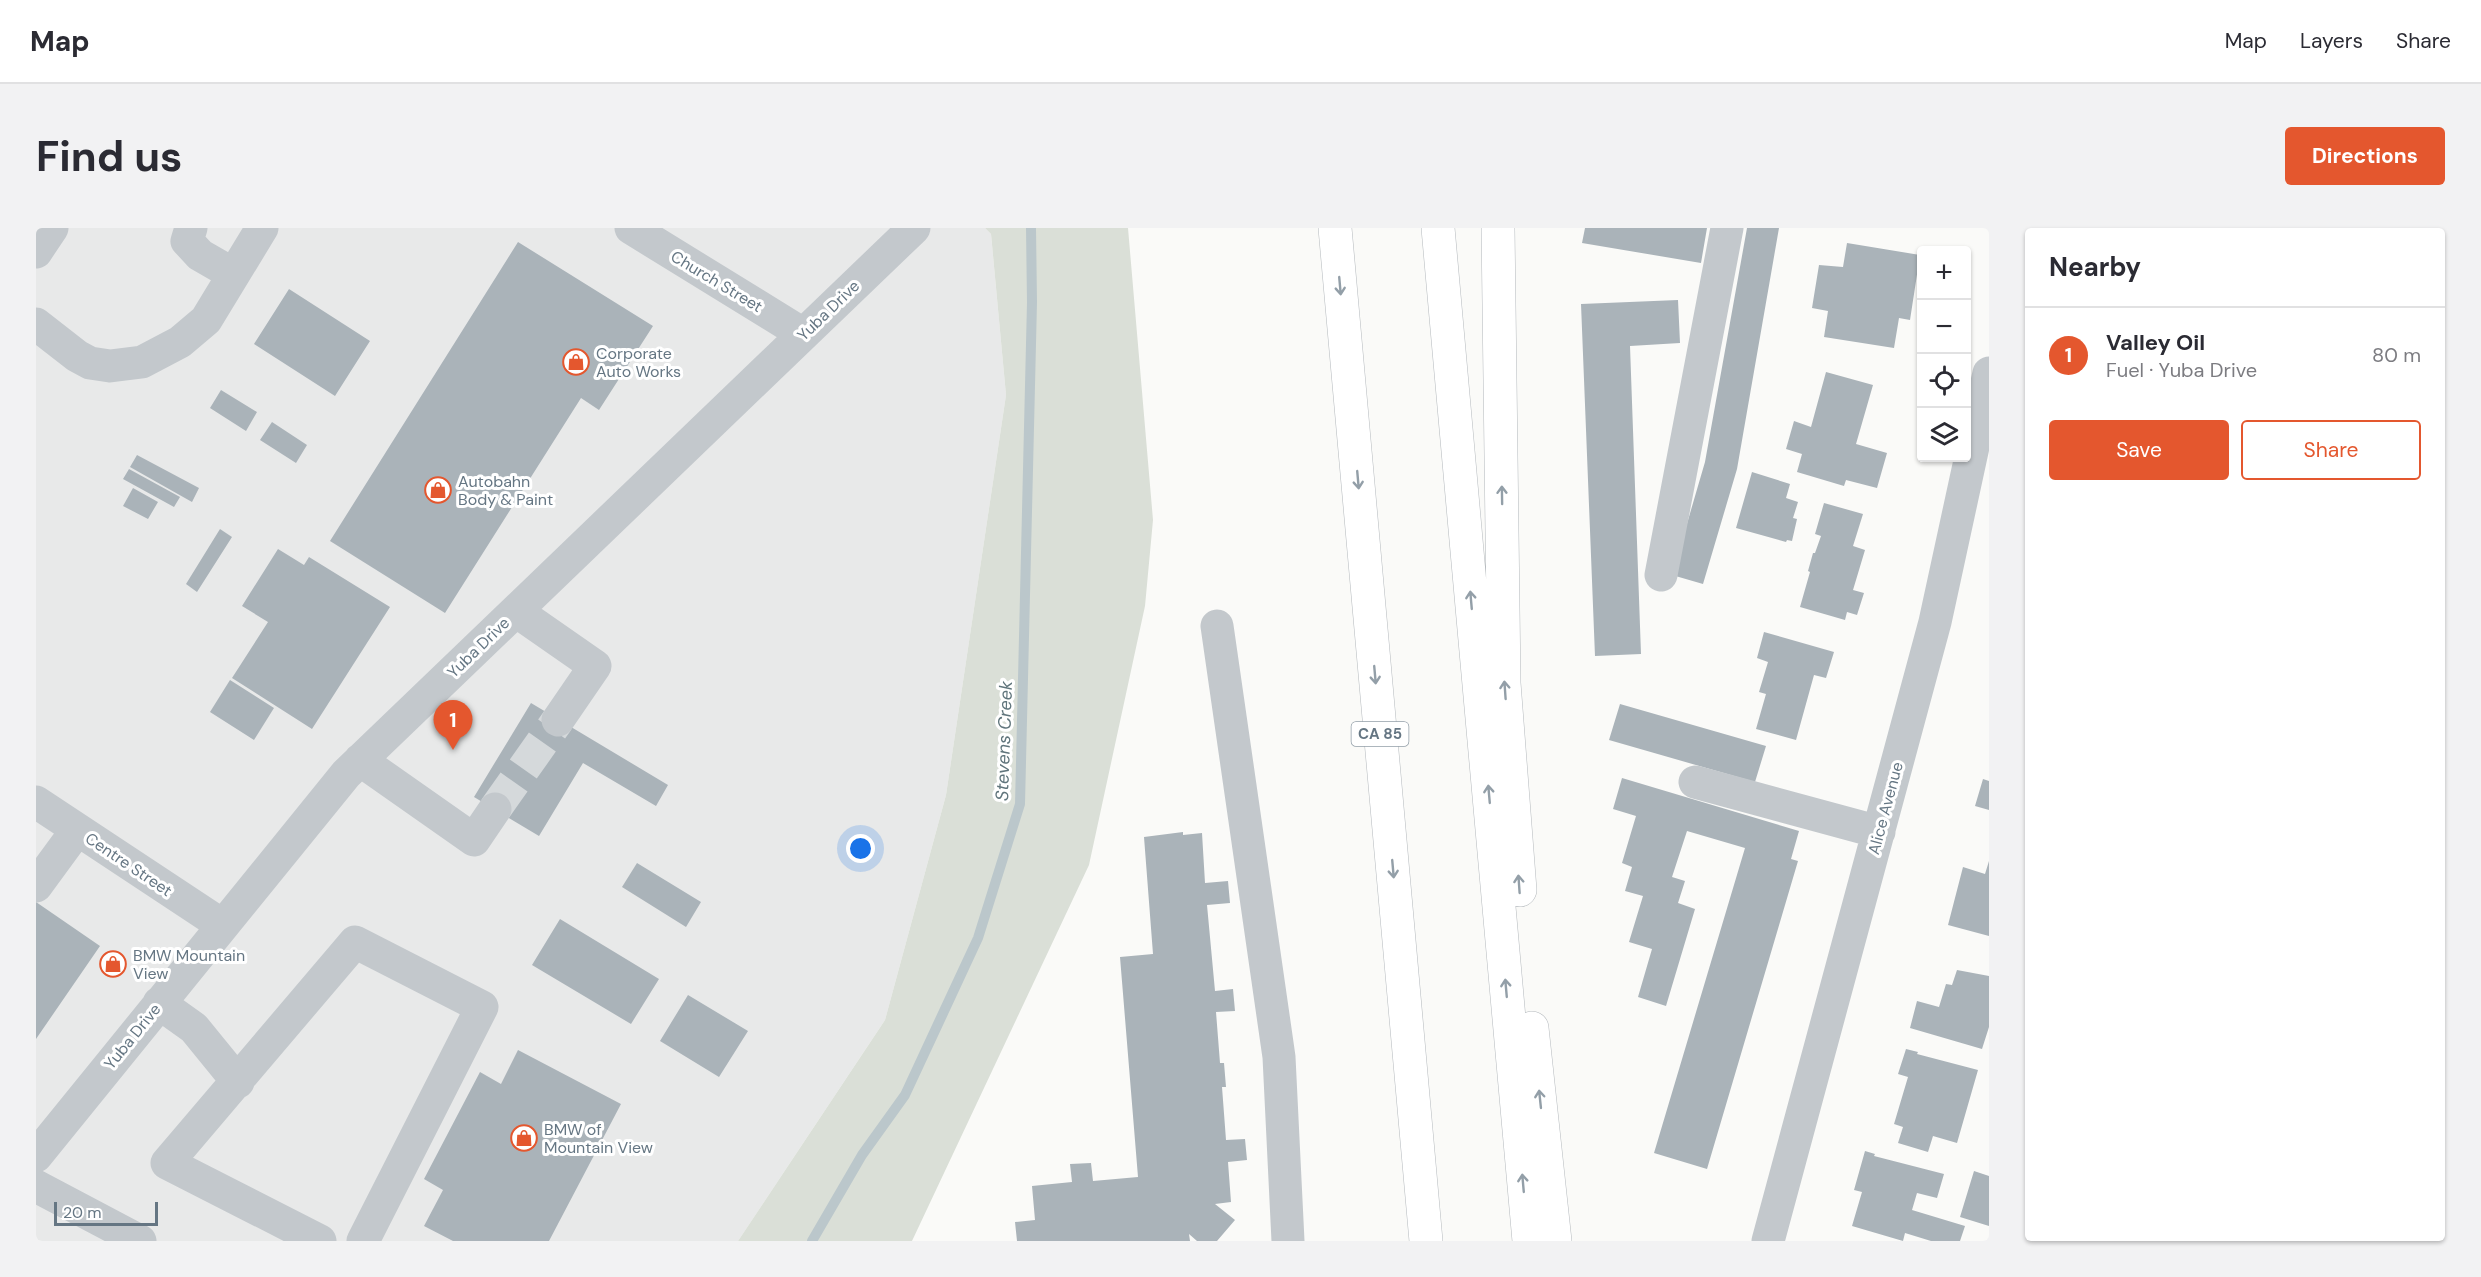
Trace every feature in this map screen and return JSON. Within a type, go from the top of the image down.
[{"type":"highway","name":"CA 85","points":[[1335,228],[1426,1241]]},
{"type":"highway","points":[[1438,228],[1528,1241]]},
{"type":"highway","points":[[1498,228],[1504,683],[1527,986],[1555,1241]]},
{"type":"street","points":[[36,252],[52,228]]},
{"type":"street","points":[[192,228],[187,241],[200,255],[233,274]]},
{"type":"street","points":[[36,324],[77,357],[90,363],[110,366],[142,362],[180,342],[206,320],[262,228]]},
{"type":"street","name":"Church Street","points":[[631,228],[803,334]]},
{"type":"street","name":"Yuba Drive","points":[[36,1156],[346,774],[914,228]]},
{"type":"street","points":[[1661,574],[1727,228]]},
{"type":"street","name":"Alice Avenue","points":[[1768,1241],[1785,1185],[1935,622],[1989,373]]},
{"type":"street","points":[[516,611],[595,666],[558,720]]},
{"type":"street","points":[[1217,626],[1279,1057],[1288,1241]]},
{"type":"street","points":[[360,760],[474,840],[495,809]]},
{"type":"street","points":[[1695,782],[1878,832]]},
{"type":"street","name":"Centre Street","points":[[36,802],[222,925]]},
{"type":"street","points":[[36,886],[77,830]]},
{"type":"street","points":[[320,1241],[167,1163],[355,942],[482,1007],[363,1241]]},
{"type":"street","points":[[159,1003],[194,1028],[238,1082]]},
{"type":"street","points":[[36,1186],[140,1241]]},
{"type":"shaded area","points":[[36,228],[985,228],[991,234],[1006,395],[946,795],[885,1020],[738,1241],[36,1241]]},
{"type":"shaded area","points":[[985,228],[1128,228],[1153,520],[1145,606],[1089,865],[912,1241],[738,1241],[885,1020],[946,795],[1006,395],[991,234]]},
{"type":"building","points":[[1585,228],[1707,228],[1701,263],[1582,243]]},
{"type":"building","points":[[1747,228],[1779,228],[1737,469],[1703,584],[1672,575],[1705,462]]},
{"type":"building","points":[[518,242],[653,326],[599,410],[581,398],[445,613],[330,541]]},
{"type":"building","points":[[1847,243],[1917,255],[1917,274],[1910,320],[1899,318],[1894,348],[1824,337],[1828,311],[1812,308],[1819,265],[1843,267]]},
{"type":"building","points":[[289,289],[370,341],[335,396],[254,344]]},
{"type":"building","points":[[1678,300],[1680,343],[1630,346],[1641,654],[1595,656],[1581,304]]},
{"type":"building","points":[[1826,372],[1873,385],[1856,444],[1887,453],[1877,488],[1846,480],[1844,486],[1797,472],[1802,454],[1786,449],[1794,421],[1811,427]]},
{"type":"building","points":[[221,390],[257,412],[246,431],[210,408]]},
{"type":"building","points":[[272,422],[307,445],[296,463],[260,440]]},
{"type":"building","points":[[137,455],[199,488],[192,502],[130,467]]},
{"type":"building","points":[[129,469],[180,497],[174,507],[123,479]]},
{"type":"building","points":[[1752,472],[1790,484],[1786,498],[1798,502],[1793,518],[1797,519],[1792,541],[1787,540],[1786,542],[1736,528]]},
{"type":"building","points":[[133,488],[158,502],[148,519],[123,506]]},
{"type":"building","points":[[1824,503],[1863,514],[1853,546],[1865,550],[1853,590],[1864,593],[1857,615],[1847,612],[1845,620],[1800,607],[1813,553],[1815,553],[1821,536],[1815,534]]},
{"type":"building","points":[[220,529],[232,537],[197,592],[186,584]]},
{"type":"building","points":[[278,549],[304,565],[309,557],[390,607],[312,729],[232,678],[268,622],[242,606]]},
{"type":"building","points":[[1764,632],[1834,652],[1826,678],[1814,675],[1796,740],[1756,729],[1766,694],[1759,692],[1768,662],[1757,658]]},
{"type":"building","points":[[230,680],[274,708],[254,740],[210,712]]},
{"type":"building","points":[[531,703],[668,785],[656,806],[583,763],[539,836],[474,797]]},
{"type":"building","points":[[1620,704],[1766,746],[1755,782],[1609,740]]},
{"type":"building","points":[[1622,778],[1799,831],[1791,859],[1798,861],[1707,1169],[1654,1153],[1745,848],[1687,831],[1672,877],[1685,881],[1678,903],[1695,909],[1666,1006],[1638,997],[1652,949],[1629,942],[1643,896],[1625,891],[1632,867],[1622,863],[1636,816],[1613,809]]},
{"type":"building","points":[[1983,779],[1989,781],[1989,810],[1975,806]]},
{"type":"building","points":[[1183,832],[1183,835],[1202,833],[1205,883],[1228,881],[1230,903],[1207,905],[1215,991],[1233,989],[1235,1011],[1216,1012],[1220,1063],[1224,1063],[1226,1087],[1222,1087],[1226,1140],[1245,1139],[1247,1160],[1228,1162],[1231,1202],[1215,1204],[1235,1220],[1217,1241],[1197,1241],[1189,1234],[1190,1241],[1017,1241],[1015,1222],[1035,1220],[1032,1186],[1072,1182],[1070,1164],[1091,1163],[1093,1181],[1138,1177],[1120,957],[1153,954],[1144,837]]},
{"type":"building","points":[[1989,861],[1989,936],[1948,925],[1963,867],[1985,874]]},
{"type":"building","points":[[637,863],[701,902],[686,927],[622,887]]},
{"type":"building","points":[[36,902],[100,946],[36,1039]]},
{"type":"building","points":[[560,919],[659,979],[631,1024],[532,965]]},
{"type":"building","points":[[1957,970],[1989,976],[1989,1027],[1982,1049],[1910,1028],[1917,1001],[1939,1007],[1946,984],[1952,985]]},
{"type":"building","points":[[688,995],[748,1031],[719,1077],[660,1041]]},
{"type":"building","points":[[1906,1049],[1978,1070],[1957,1143],[1933,1136],[1928,1152],[1898,1143],[1903,1127],[1894,1124],[1908,1077],[1898,1074]]},
{"type":"building","name":"BMW of Mountain View","points":[[518,1050],[621,1104],[549,1241],[453,1241],[424,1226],[443,1190],[424,1179],[480,1072],[501,1084]]},
{"type":"building","points":[[1865,1151],[1875,1154],[1874,1156],[1944,1174],[1937,1198],[1917,1193],[1912,1210],[1965,1226],[1960,1241],[1931,1241],[1905,1233],[1903,1241],[1852,1226],[1862,1192],[1854,1190]]},
{"type":"building","points":[[1974,1171],[1989,1176],[1989,1226],[1960,1217]]},
{"type":"waterway","name":"Stevens Creek","points":[[812,1241],[862,1155],[905,1095],[978,938],[1020,804],[1032,302],[1031,228]]},
{"type":"tunnel","points":[[495,809],[558,720]]},
{"type":"place","name":"Corporate Auto Works","points":[[576,362]]},
{"type":"place","name":"Autobahn Body & Paint","points":[[438,490]]},
{"type":"place","name":"Valley Oil","points":[[453,750]]},
{"type":"place","name":"BMW Mountain View","points":[[113,964]]},
{"type":"place","name":"BMW of Mountain View","points":[[524,1138]]}]
